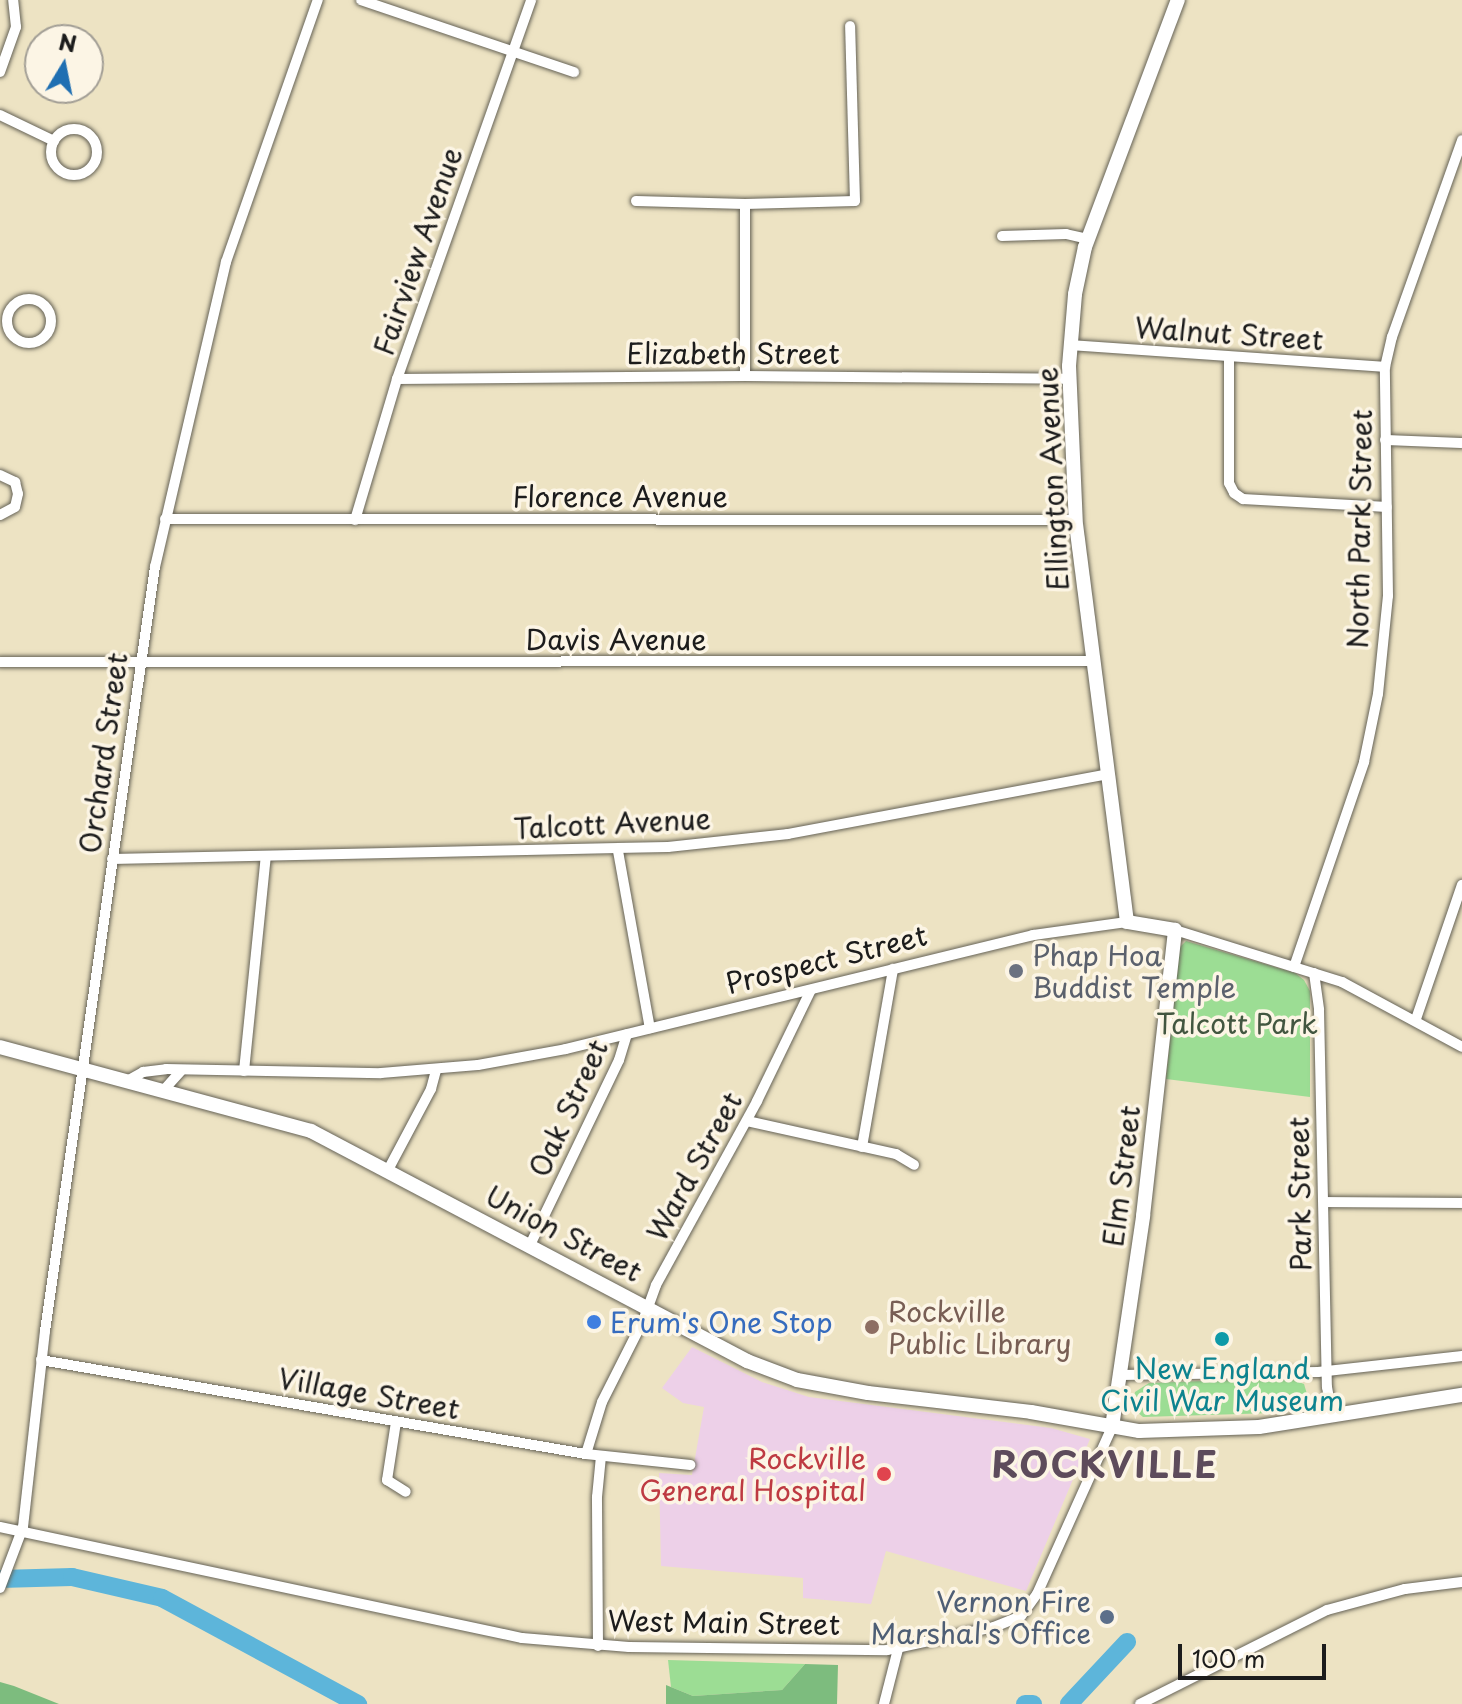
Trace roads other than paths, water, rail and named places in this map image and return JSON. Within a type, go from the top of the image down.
[{"type":"main road","name":"Ellington Avenue","points":[[1127,922],[1075,520],[1069,379],[1076,283],[1087,239],[1178,0]]},
{"type":"main road","name":"Prospect Street","points":[[1127,922],[1175,930]]},
{"type":"main road","name":"Elm Street","points":[[1112,1427],[1149,1173],[1175,930]]},
{"type":"main road","name":"Union Street","points":[[0,1047],[303,1128],[747,1361],[797,1380],[1112,1427]]},
{"type":"main road","points":[[1112,1427],[1139,1431],[1225,1429],[1462,1395]]},
{"type":"street","points":[[0,72],[16,27],[13,0]]},
{"type":"street","name":"Orchard Street","points":[[0,1588],[22,1532],[41,1360],[139,664],[165,519],[226,262],[318,0]]},
{"type":"street","points":[[361,0],[574,72]]},
{"type":"street","name":"Fairview Avenue","points":[[355,520],[397,379],[531,0]]},
{"type":"street","points":[[636,201],[745,204],[855,201],[850,26]]},
{"type":"street","points":[[0,115],[54,141]]},
{"type":"street","points":[[66,131],[88,134],[97,147],[95,163],[84,173],[63,173],[53,162],[54,141],[66,131]]},
{"type":"street","name":"North Park Street","points":[[1294,967],[1359,777],[1386,638],[1385,367],[1392,337],[1462,140]]},
{"type":"street","points":[[745,204],[745,376]]},
{"type":"street","points":[[1002,236],[1066,234],[1087,239]]},
{"type":"street","points":[[30,299],[44,305],[51,326],[38,342],[24,343],[12,336],[3,315],[15,303],[30,299]]},
{"type":"street","name":"Walnut Street","points":[[1071,345],[1385,367]]},
{"type":"street","points":[[1229,358],[1229,483],[1234,493],[1243,499],[1387,507]]},
{"type":"street","name":"Elizabeth Street","points":[[397,379],[745,376],[1069,379]]},
{"type":"street","points":[[1385,440],[1462,443]]},
{"type":"street","points":[[0,475],[15,482],[18,494],[15,507],[0,515]]},
{"type":"street","name":"Florence Avenue","points":[[165,519],[1075,520]]},
{"type":"street","name":"Davis Avenue","points":[[0,662],[1093,661]]},
{"type":"street","name":"Talcott Avenue","points":[[112,859],[618,851],[788,834],[1108,774]]},
{"type":"street","name":"Oak Street","points":[[618,851],[650,1028]]},
{"type":"street","points":[[244,1071],[266,856]]},
{"type":"street","points":[[1416,1019],[1462,885]]},
{"type":"street","name":"Prospect Street","points":[[125,1082],[147,1071],[436,1070],[525,1057],[1063,929],[1127,922]]},
{"type":"street","name":"Prospect Street","points":[[1175,930],[1353,987],[1462,1047]]},
{"type":"street","points":[[862,1147],[893,969]]},
{"type":"street","name":"Park Street","points":[[1314,973],[1324,1202],[1326,1372],[1332,1414]]},
{"type":"street","name":"Ward Street","points":[[586,1454],[602,1402],[656,1285],[747,1121],[811,990]]},
{"type":"street","name":"Oak Street","points":[[530,1245],[619,1060],[627,1034]]},
{"type":"street","points":[[388,1170],[431,1089],[436,1070]]},
{"type":"street","points":[[162,1092],[181,1071]]},
{"type":"street","points":[[747,1121],[900,1156],[914,1165]]},
{"type":"street","points":[[1324,1202],[1462,1203]]},
{"type":"street","points":[[1121,1375],[1326,1372],[1462,1356]]},
{"type":"street","name":"Village Street","points":[[41,1360],[586,1454],[690,1465]]},
{"type":"street","points":[[396,1422],[387,1480],[406,1492]]},
{"type":"street","name":"West Main Street","points":[[0,1527],[522,1638],[598,1646],[898,1649],[1006,1624],[1025,1612],[1037,1594],[1112,1427]]},
{"type":"street","points":[[598,1646],[597,1497],[601,1456]]},
{"type":"street","points":[[1140,1704],[1327,1610],[1385,1593],[1462,1582]]},
{"type":"street","points":[[884,1704],[898,1649]]},
{"type":"waterway","points":[[0,1579],[72,1577],[162,1598],[358,1704]]},
{"type":"waterway","points":[[1069,1704],[1127,1642]]},
{"type":"waterway","points":[[1025,1704],[1033,1704]]},
{"type":"place","name":"Phap Hoa Buddist Temple","points":[[1016,971]]},
{"type":"place","name":"Erum's One Stop","points":[[594,1322]]},
{"type":"place","name":"Rockville Public Library","points":[[872,1327]]},
{"type":"place","name":"New England Civil War Museum","points":[[1222,1339]]},
{"type":"place","name":"Rockville General Hospital","points":[[884,1474]]},
{"type":"place","name":"Vernon Fire Marshal's Office","points":[[1107,1617]]},
{"type":"district","name":"ROCKVILLE","points":[[1105,1464]]},
{"type":"park label","name":"Talcott Park","points":[[1237,1023]]}]
